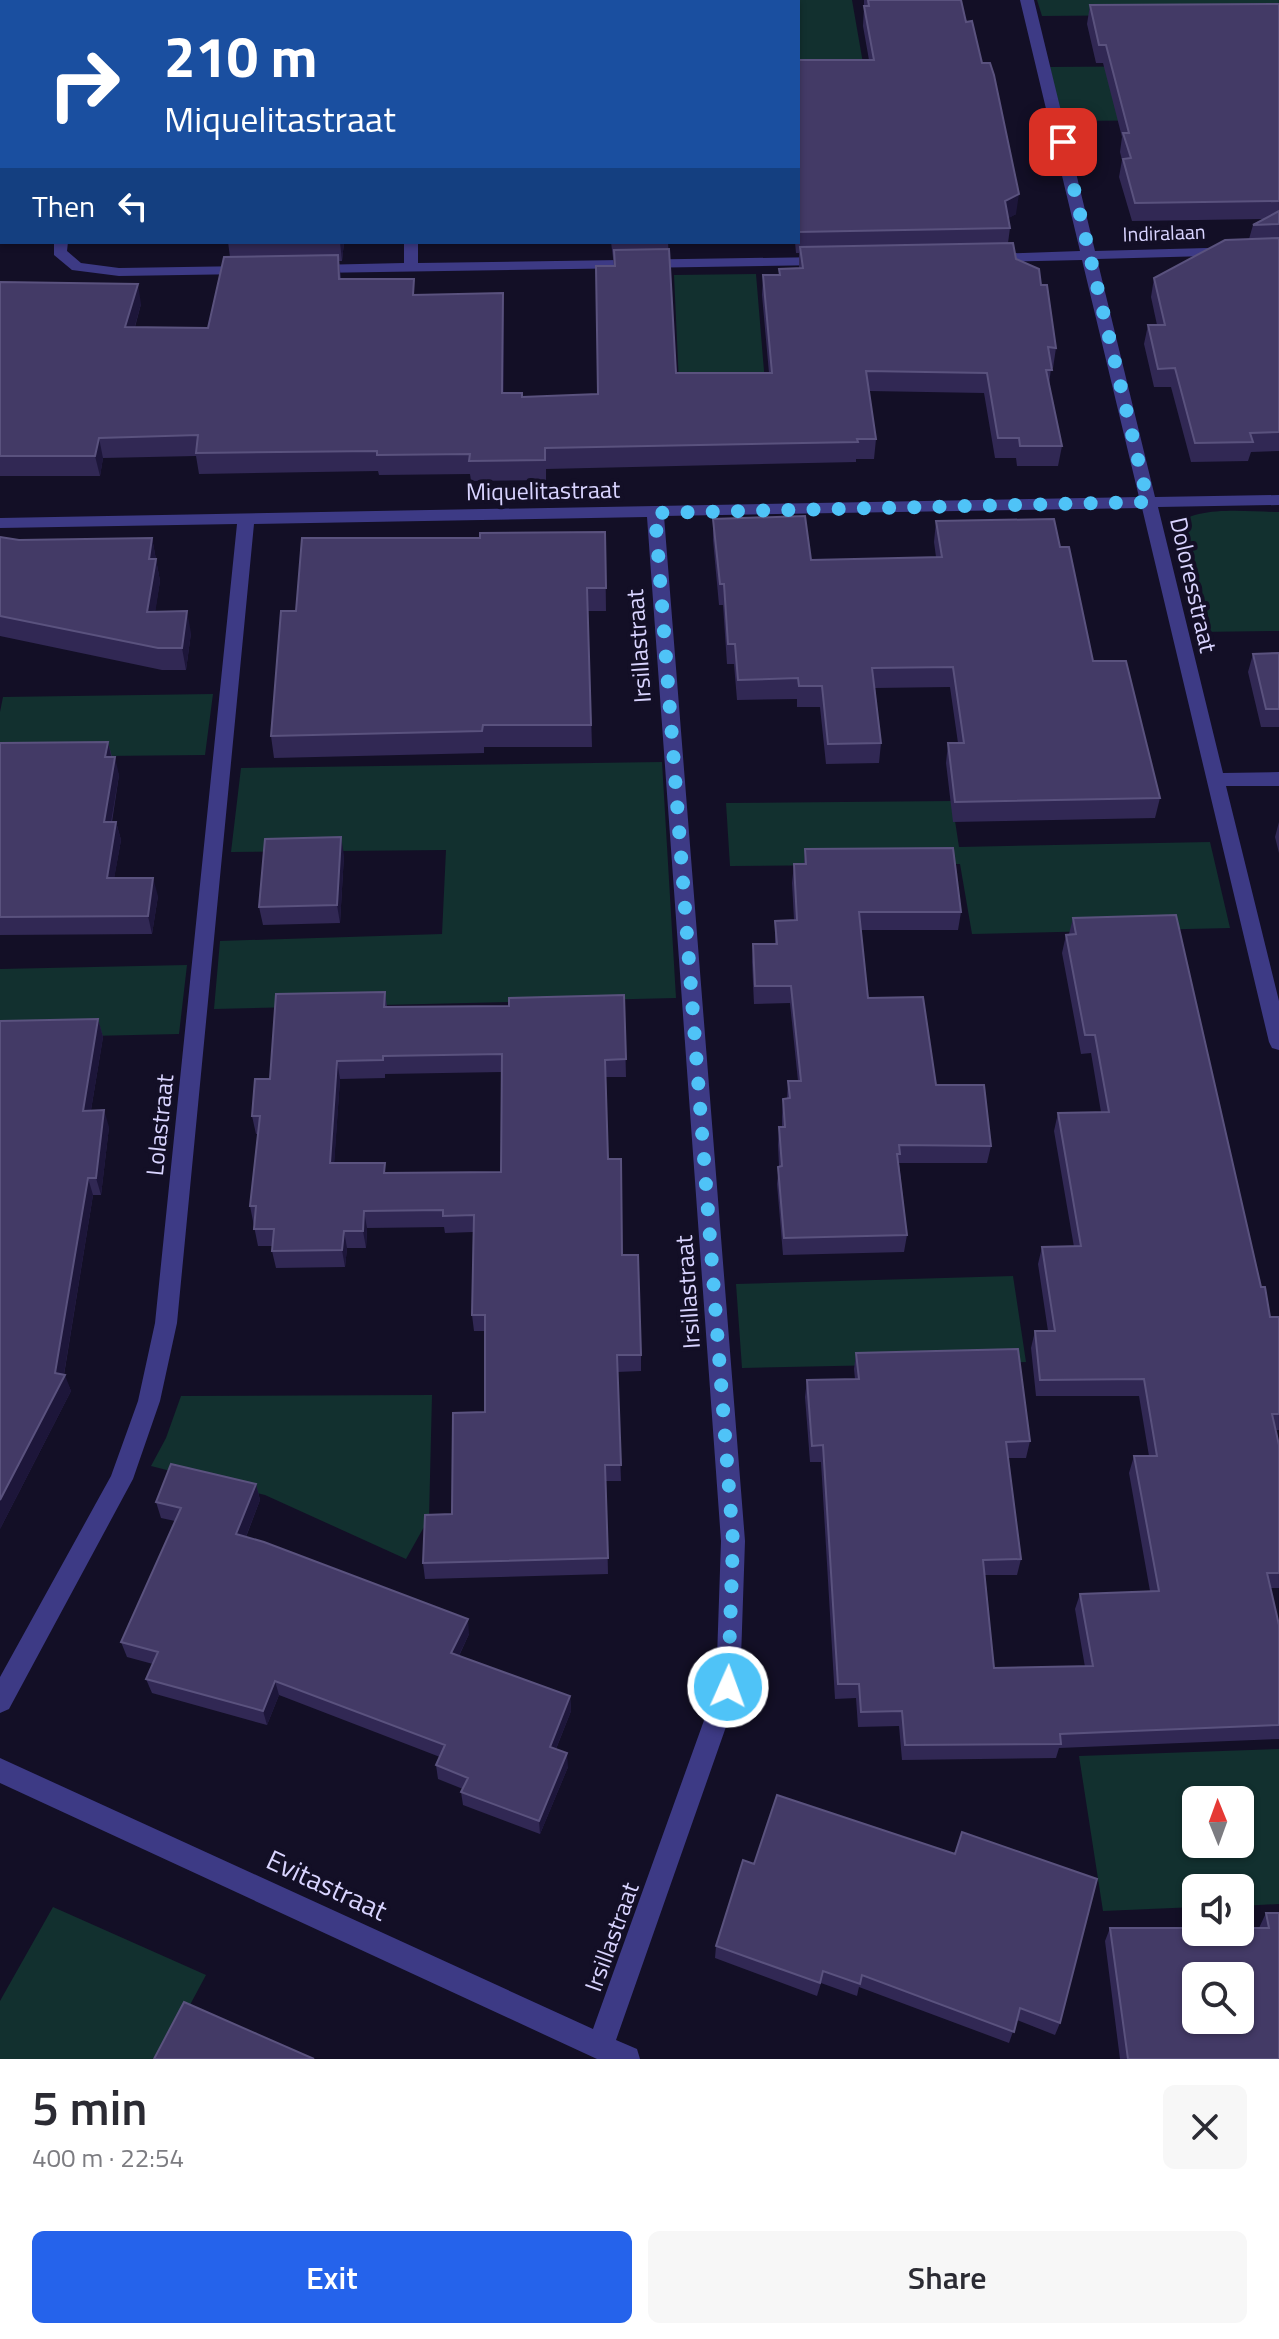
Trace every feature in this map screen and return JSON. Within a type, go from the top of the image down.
[{"type":"street","name":"Doloresstraat","points":[[1027,0],[1279,1042]]},
{"type":"street","points":[[61,244],[59,252],[77,267],[119,272],[257,270]]},
{"type":"street","points":[[411,244],[411,268]]},
{"type":"street","points":[[756,244],[760,262]]},
{"type":"street","name":"Indiralaan","points":[[981,258],[1279,250]]},
{"type":"street","points":[[303,269],[838,261]]},
{"type":"street","name":"Miquelitastraat","points":[[0,523],[1279,500]]},
{"type":"street","name":"Irsillastraat","points":[[600,2046],[728,1687],[733,1541],[655,513]]},
{"type":"street","name":"Lolastraat","points":[[0,1701],[121,1479],[149,1401],[163,1339],[246,519]]},
{"type":"street","points":[[1215,780],[1279,779]]},
{"type":"street","name":"Evitastraat","points":[[0,1770],[627,2059]]},
{"type":"green space","points":[[800,0],[852,0],[884,184],[800,186]]},
{"type":"green space","points":[[1037,0],[1279,0],[1279,14],[1042,16]]},
{"type":"green space","points":[[1189,66],[1205,120],[1062,121],[1050,67]]},
{"type":"green space","points":[[756,274],[765,383],[679,384],[674,275]]},
{"type":"green space","points":[[1207,512],[1279,512],[1279,631],[1197,632],[1174,528],[1182,520]]},
{"type":"green space","points":[[213,694],[205,755],[0,757],[3,697]]},
{"type":"green space","points":[[662,762],[676,998],[214,1009],[220,941],[442,934],[446,850],[231,852],[241,768]]},
{"type":"green space","points":[[952,801],[959,847],[1210,842],[1230,928],[972,934],[960,864],[730,866],[726,803]]},
{"type":"green space","points":[[187,965],[179,1034],[0,1038],[0,969]]},
{"type":"green space","points":[[1013,1276],[1026,1362],[742,1368],[736,1284]]},
{"type":"green space","points":[[432,1395],[429,1518],[406,1559],[265,1495],[151,1466],[166,1438],[181,1396]]},
{"type":"green space","points":[[1279,1749],[1279,1904],[1254,1905],[1254,1874],[1182,1874],[1182,1908],[1103,1911],[1079,1756]]},
{"type":"green space","points":[[53,1907],[206,1975],[161,2059],[0,2059],[0,2001]]},
{"type":"building","points":[[868,0],[961,0],[966,22],[972,21],[982,63],[990,63],[994,75],[1019,194],[1005,201],[1010,228],[800,232],[800,60],[874,60],[864,6],[869,6]]},
{"type":"building","points":[[1279,4],[1279,201],[1135,203],[1123,159],[1131,158],[1123,133],[1129,133],[1106,45],[1099,45],[1090,5]]},
{"type":"building","points":[[1279,211],[1279,224],[1253,225]]},
{"type":"building","points":[[1279,238],[1279,432],[1250,433],[1253,442],[1195,443],[1175,368],[1158,369],[1148,325],[1165,325],[1154,278],[1225,240]]},
{"type":"building","points":[[1013,243],[1016,259],[1039,269],[1041,285],[1047,285],[1056,348],[1048,347],[1052,370],[1046,370],[1062,446],[1020,446],[1019,438],[998,438],[987,373],[866,371],[876,439],[857,439],[858,442],[545,448],[545,460],[469,461],[470,454],[377,455],[377,451],[196,453],[198,435],[99,438],[95,456],[0,456],[0,282],[138,284],[125,327],[208,328],[224,257],[338,255],[339,279],[414,279],[413,295],[503,293],[502,393],[522,393],[522,397],[598,394],[596,266],[615,266],[614,250],[669,249],[676,373],[772,373],[763,275],[780,275],[779,269],[803,268],[800,247]]},
{"type":"building","points":[[805,516],[811,560],[942,557],[936,521],[1054,519],[1060,547],[1069,547],[1093,661],[1126,661],[1160,798],[955,802],[948,743],[964,743],[953,667],[872,668],[881,743],[828,744],[822,686],[799,686],[798,678],[738,680],[735,644],[728,644],[724,584],[720,584],[713,519]]},
{"type":"building","points":[[605,532],[606,588],[587,588],[591,725],[483,725],[482,731],[271,736],[281,611],[296,611],[302,538],[480,538],[480,533]]},
{"type":"building","points":[[0,537],[19,540],[152,538],[149,559],[156,559],[147,612],[187,611],[182,648],[158,648],[0,616]]},
{"type":"building","points":[[1279,653],[1279,709],[1266,709],[1253,654]]},
{"type":"building","points":[[108,742],[105,757],[115,757],[104,822],[116,822],[107,878],[153,878],[148,916],[0,917],[0,743]]},
{"type":"building","points":[[341,837],[337,905],[259,907],[265,839]]},
{"type":"building","points":[[953,848],[961,912],[859,912],[868,998],[923,997],[936,1085],[984,1085],[991,1146],[899,1145],[900,1154],[897,1154],[907,1235],[784,1238],[778,1167],[782,1166],[779,1127],[785,1127],[783,1099],[790,1098],[788,1081],[801,1081],[791,986],[755,986],[753,944],[777,944],[775,921],[797,920],[794,864],[806,864],[805,849]]},
{"type":"building","points":[[1176,915],[1261,1287],[1265,1287],[1270,1317],[1279,1317],[1279,1414],[1272,1414],[1279,1445],[1279,1573],[1267,1573],[1279,1625],[1279,1725],[1060,1734],[1061,1744],[905,1745],[902,1711],[861,1712],[859,1684],[838,1684],[823,1445],[812,1446],[807,1380],[859,1379],[856,1353],[1018,1349],[1030,1441],[1006,1442],[1021,1559],[983,1560],[994,1668],[1093,1666],[1080,1594],[1159,1591],[1134,1456],[1157,1456],[1144,1379],[1040,1380],[1035,1331],[1055,1331],[1042,1247],[1081,1246],[1058,1113],[1109,1112],[1095,1035],[1085,1035],[1066,935],[1076,934],[1073,918]]},
{"type":"building","points":[[385,992],[384,1007],[509,1006],[509,998],[624,995],[626,1059],[605,1060],[608,1159],[621,1159],[622,1255],[638,1255],[641,1355],[617,1355],[621,1465],[605,1465],[608,1558],[423,1563],[425,1515],[452,1514],[453,1413],[485,1412],[485,1315],[472,1315],[474,1215],[443,1216],[443,1210],[364,1211],[363,1231],[344,1231],[342,1250],[272,1251],[274,1229],[254,1229],[256,1206],[250,1206],[260,1116],[252,1116],[255,1079],[270,1079],[276,994]],"holes":[[[502,1054],[501,1172],[384,1173],[385,1163],[330,1163],[337,1061],[383,1060],[383,1056]]]},
{"type":"building","points":[[98,1019],[83,1111],[104,1110],[96,1178],[88,1178],[55,1373],[65,1375],[0,1500],[0,1021]]},
{"type":"building","points":[[171,1464],[256,1484],[236,1534],[468,1619],[451,1653],[570,1696],[550,1747],[567,1753],[539,1821],[461,1792],[468,1778],[436,1765],[445,1745],[275,1681],[263,1711],[146,1679],[158,1652],[121,1642],[181,1508],[156,1502]]},
{"type":"building","points":[[777,1795],[955,1854],[962,1832],[1097,1879],[1060,2023],[1020,2008],[1014,2032],[862,1975],[860,1984],[823,1971],[820,1983],[716,1946],[743,1860],[754,1864]]},
{"type":"building","points":[[1266,1913],[1279,1913],[1279,2059],[1128,2059],[1110,1928],[1182,1928],[1182,1946],[1254,1946],[1254,1928],[1269,1928]]},
{"type":"building","points":[[184,2002],[314,2059],[154,2059]]},
{"type":"route","points":[[728,1687],[733,1541],[655,513],[1148,502],[1063,142]]}]
